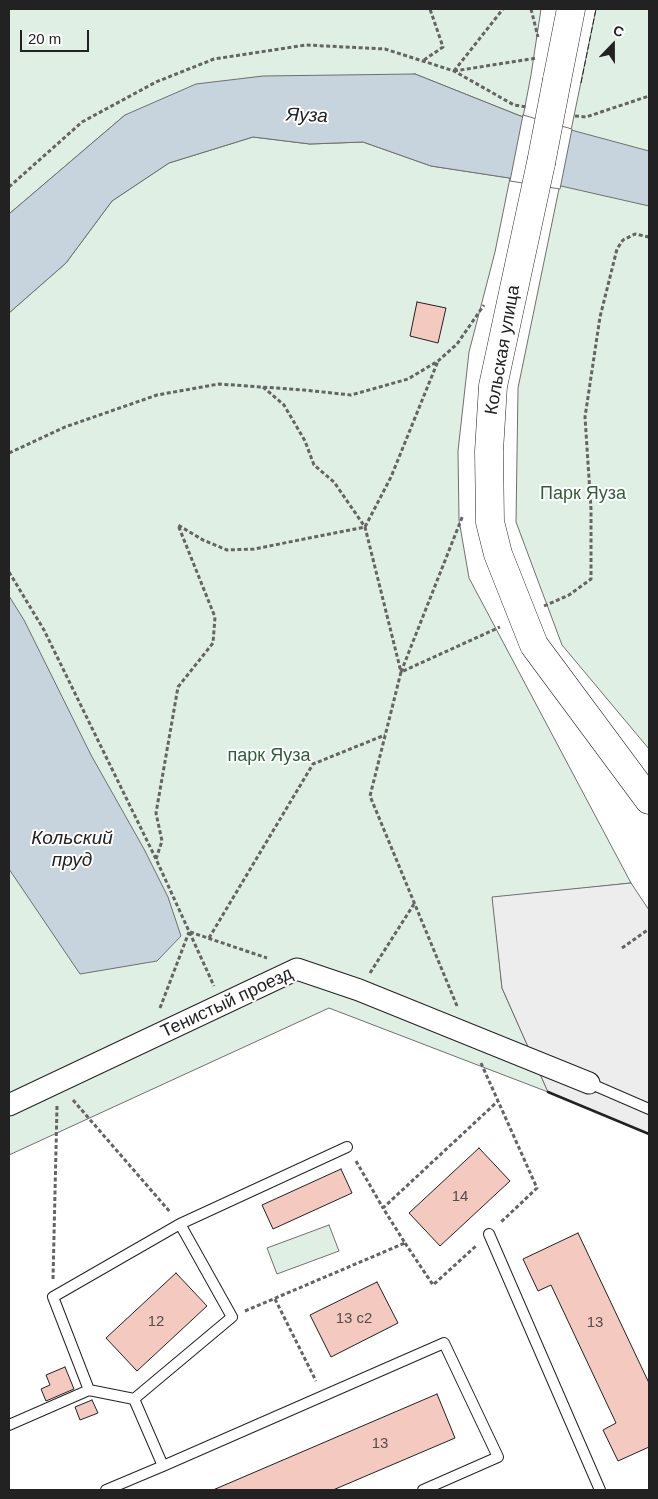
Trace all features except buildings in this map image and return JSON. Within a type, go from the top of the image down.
[{"type":"main road","name":"Кольская улица","points":[[571,9],[494,386],[489,450],[490,522],[498,554],[534,645],[649,800]]},
{"type":"street","name":"Тенистый проезд","points":[[9,1106],[298,969],[359,990],[588,1082]]},
{"type":"lane","points":[[588,1082],[649,1109]]},
{"type":"lane","points":[[89,1390],[53,1297],[180,1224],[347,1147]]},
{"type":"lane","points":[[134,1400],[232,1317],[180,1224]]},
{"type":"lane","points":[[489,1234],[600,1490]]},
{"type":"lane","points":[[106,1490],[444,1344],[498,1458],[422,1490]]},
{"type":"lane","points":[[9,1425],[89,1390],[134,1400]]},
{"type":"lane","points":[[134,1400],[163,1466]]},
{"type":"path","points":[[423,60],[443,47],[430,9]]},
{"type":"path","points":[[454,71],[503,9]]},
{"type":"path","points":[[531,9],[538,37]]},
{"type":"path","points":[[9,188],[82,122],[156,82],[214,59],[306,45],[385,49],[454,71],[514,105]]},
{"type":"path","points":[[454,71],[543,56]]},
{"type":"path","points":[[586,117],[649,96]]},
{"type":"path","points":[[569,596],[591,579],[591,509],[585,417],[600,317],[617,249],[623,240],[635,234],[649,237]]},
{"type":"path","points":[[9,452],[65,427],[157,395],[219,384],[352,395],[408,379],[438,361],[457,344],[489,297]]},
{"type":"path","points":[[366,527],[390,478],[438,361]]},
{"type":"path","points":[[262,387],[284,405],[305,441],[314,465],[334,482],[366,527],[401,672]]},
{"type":"path","points":[[347,1147],[383,1208],[433,1285],[537,1188],[469,1035],[370,796],[401,672],[464,513]]},
{"type":"path","points":[[156,859],[162,841],[156,813],[178,687],[213,643],[215,617],[178,525],[203,540],[228,550],[254,549],[366,527]]},
{"type":"path","points":[[9,572],[44,630],[156,859],[223,1004]]},
{"type":"path","points":[[401,672],[522,617]]},
{"type":"path","points":[[209,938],[313,764],[385,735]]},
{"type":"path","points":[[359,990],[415,904]]},
{"type":"path","points":[[622,948],[649,929]]},
{"type":"path","points":[[189,932],[298,969]]},
{"type":"path","points":[[148,1040],[189,932]]},
{"type":"path","points":[[58,1082],[180,1224]]},
{"type":"path","points":[[53,1297],[58,1082]]},
{"type":"path","points":[[383,1208],[498,1102]]},
{"type":"path","points":[[232,1317],[405,1243]]},
{"type":"path","points":[[275,1299],[324,1396]]},
{"type":"green space","points":[[9,9],[541,9],[523,117],[415,74],[125,115],[9,214]]},
{"type":"green space","name":"парк Яуза","points":[[596,9],[649,9],[649,749],[562,645],[516,522],[518,388]]},
{"type":"green space","name":"парк Яуза","points":[[253,137],[310,144],[363,142],[431,166],[510,178],[495,252],[469,352],[458,451],[459,520],[469,578],[631,883],[493,898],[502,988],[548,1092],[329,1008],[9,1155],[9,313],[66,263],[112,201],[169,163]]},
{"type":"green space","points":[[329,1225],[339,1251],[277,1274],[267,1248]]},
{"type":"shaded area","points":[[631,883],[649,910],[649,1134],[548,1092],[502,988],[492,897]]},
{"type":"water","name":"Яуза","points":[[415,74],[523,117],[649,151],[649,206],[561,186],[431,166],[363,142],[310,144],[253,137],[169,163],[112,201],[66,263],[9,313],[9,214],[125,115],[196,84],[263,76]]},
{"type":"water","name":"Кольский пруд","points":[[9,596],[24,620],[91,755],[144,849],[168,897],[181,936],[157,961],[80,974],[9,869]]},
{"type":"pier","points":[[523,115],[572,129],[560,189],[510,181]]},
{"type":"fence","points":[[581,83],[596,9]]},
{"type":"wall","points":[[548,1092],[649,1134]]},
{"type":"park label","name":"Парк Яуза","points":[[583,494]]}]
